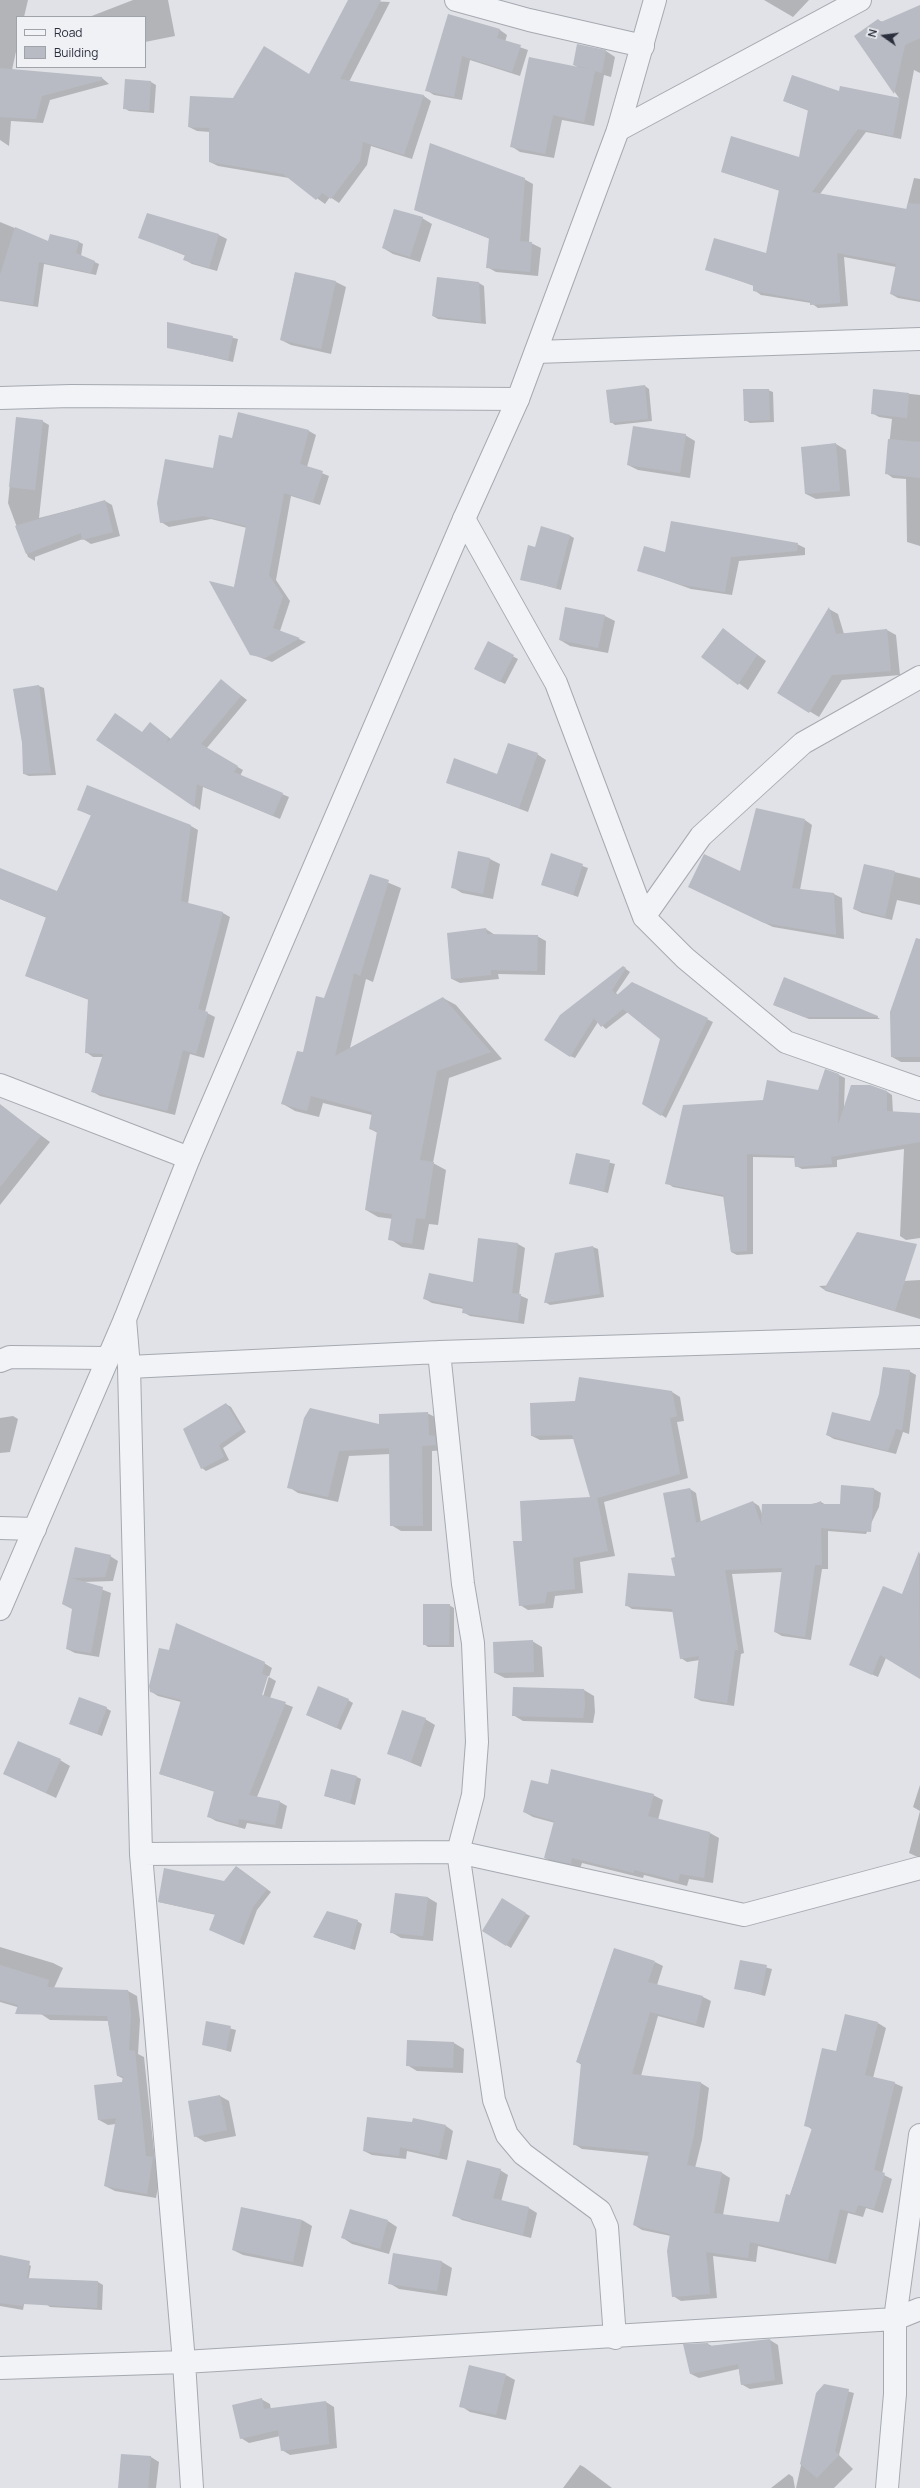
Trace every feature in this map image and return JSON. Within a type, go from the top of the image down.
[{"type":"street","points":[[456,0],[529,20],[643,46]]},
{"type":"street","points":[[0,1610],[125,1319],[189,1158],[464,519],[518,399],[618,130],[655,0]]},
{"type":"street","points":[[618,130],[860,0]]},
{"type":"street","points":[[536,352],[920,339]]},
{"type":"street","points":[[0,398],[79,396],[518,399]]},
{"type":"street","points":[[464,519],[556,683],[644,917],[685,958],[786,1042],[920,1089]]},
{"type":"street","points":[[644,917],[701,836],[803,743],[920,677]]},
{"type":"street","points":[[0,1085],[189,1158]]},
{"type":"street","points":[[125,1319],[129,1367],[141,1854],[184,2362],[192,2488]]},
{"type":"street","points":[[129,1367],[439,1352],[920,1337]]},
{"type":"street","points":[[439,1352],[463,1584],[473,1643],[475,1689],[477,1742],[473,1795],[465,1832],[458,1852],[494,2100],[507,2135],[523,2154],[600,2211],[607,2227],[615,2338]]},
{"type":"street","points":[[0,1361],[10,1357],[107,1358]]},
{"type":"street","points":[[0,1528],[35,1529]]},
{"type":"street","points":[[141,1854],[458,1852],[744,1915],[920,1868]]},
{"type":"street","points":[[887,2488],[895,2394],[895,2319],[920,2135]]},
{"type":"street","points":[[0,2368],[184,2362],[615,2338],[718,2328],[895,2319],[920,2309]]},
{"type":"building","points":[[348,0],[381,0],[340,79],[424,95],[404,155],[363,142],[360,161],[331,199],[322,193],[316,200],[283,174],[209,162],[209,128],[188,127],[190,96],[233,98],[264,46],[309,74]]},
{"type":"building","points":[[920,5],[920,38],[905,45],[894,94],[854,36],[878,19],[881,22]]},
{"type":"building","points":[[448,14],[500,29],[497,38],[521,45],[512,72],[462,56],[454,97],[425,91]]},
{"type":"building","points":[[577,44],[606,50],[602,73],[595,71],[584,122],[553,115],[545,154],[510,147],[529,57],[593,70],[573,65]]},
{"type":"building","points":[[0,68],[102,77],[102,80],[42,96],[36,119],[0,117]]},
{"type":"building","points":[[792,75],[839,91],[840,86],[900,98],[893,136],[858,129],[812,192],[907,209],[908,203],[920,204],[920,300],[890,294],[896,264],[837,253],[840,303],[810,305],[810,301],[753,291],[753,285],[705,270],[714,238],[766,253],[779,190],[721,172],[731,136],[799,157],[808,110],[783,101]]},
{"type":"building","points":[[125,79],[151,81],[149,111],[123,109]]},
{"type":"building","points":[[430,143],[525,178],[520,241],[532,242],[530,272],[486,268],[489,238],[414,210]]},
{"type":"building","points":[[394,209],[423,217],[410,257],[382,248]]},
{"type":"building","points":[[147,213],[219,234],[209,268],[183,260],[185,255],[138,238]]},
{"type":"building","points":[[15,227],[48,241],[50,234],[79,241],[76,253],[95,261],[91,273],[39,262],[33,305],[0,300],[0,275]]},
{"type":"building","points":[[295,272],[336,281],[321,349],[280,340]]},
{"type":"building","points":[[437,277],[479,282],[481,322],[432,316]]},
{"type":"building","points":[[167,322],[233,336],[228,360],[167,348]]},
{"type":"building","points":[[645,385],[648,419],[610,423],[606,390]]},
{"type":"building","points":[[743,389],[769,389],[770,420],[744,421]]},
{"type":"building","points":[[873,389],[909,393],[907,418],[871,414]]},
{"type":"building","points":[[238,412],[309,430],[300,464],[323,471],[313,502],[284,493],[269,575],[283,596],[273,628],[300,638],[265,658],[250,655],[209,581],[234,587],[246,526],[203,516],[160,523],[157,503],[165,459],[213,468],[219,435],[232,438]]},
{"type":"building","points":[[16,417],[43,420],[35,490],[9,487]]},
{"type":"building","points":[[633,426],[686,434],[680,473],[627,465]]},
{"type":"building","points":[[888,439],[920,442],[920,478],[885,474]]},
{"type":"building","points":[[836,443],[840,491],[805,494],[801,447]]},
{"type":"building","points":[[105,500],[113,532],[82,540],[81,533],[26,554],[15,526]]},
{"type":"building","points":[[671,521],[798,543],[797,551],[731,557],[725,592],[682,585],[637,571],[644,546],[665,552]]},
{"type":"building","points":[[541,526],[570,535],[556,588],[520,580],[528,545],[535,547]]},
{"type":"building","points":[[565,607],[605,615],[598,648],[559,640]]},
{"type":"building","points":[[829,607],[836,634],[887,629],[891,671],[832,675],[809,713],[777,693]]},
{"type":"building","points":[[723,628],[757,655],[738,685],[701,657]]},
{"type":"building","points":[[488,641],[514,655],[500,682],[474,669]]},
{"type":"building","points":[[221,679],[241,696],[201,744],[238,766],[234,772],[283,793],[273,816],[197,784],[194,807],[96,740],[115,713],[142,732],[150,722],[168,737],[167,743]]},
{"type":"building","points":[[39,685],[51,773],[23,774],[22,743],[13,689]]},
{"type":"building","points":[[508,743],[538,753],[519,808],[446,783],[454,758],[497,774]]},
{"type":"building","points":[[87,785],[191,825],[181,901],[223,912],[198,1009],[208,1012],[196,1054],[183,1050],[167,1111],[91,1092],[103,1054],[85,1053],[88,999],[25,976],[46,917],[0,899],[0,868],[57,891],[91,815],[77,810]]},
{"type":"building","points":[[756,808],[805,819],[792,888],[834,893],[836,935],[764,923],[688,887],[704,854],[740,871]]},
{"type":"building","points":[[458,851],[490,858],[483,894],[451,888]]},
{"type":"building","points":[[551,853],[583,864],[573,895],[541,885]]},
{"type":"building","points":[[864,864],[895,871],[885,917],[853,909]]},
{"type":"building","points":[[370,874],[389,880],[360,976],[354,973],[335,1056],[443,997],[491,1052],[437,1071],[420,1160],[434,1162],[425,1219],[416,1218],[412,1244],[388,1240],[392,1214],[365,1210],[377,1131],[369,1129],[372,1112],[311,1096],[307,1111],[281,1104],[297,1051],[303,1052],[316,996],[324,998]]},
{"type":"building","points":[[486,928],[487,934],[538,935],[537,971],[491,970],[491,975],[451,979],[447,933]]},
{"type":"building","points":[[916,938],[920,939],[920,1057],[891,1057],[890,1012]]},
{"type":"building","points":[[623,966],[626,968],[612,990],[617,995],[632,982],[708,1018],[661,1116],[642,1104],[660,1039],[623,1009],[601,1027],[594,1018],[570,1057],[544,1040],[560,1015]]},
{"type":"building","points":[[784,977],[878,1017],[804,1017],[773,1005]]},
{"type":"building","points":[[825,1069],[839,1074],[838,1125],[851,1085],[870,1085],[887,1091],[887,1111],[920,1113],[920,1142],[831,1157],[832,1164],[795,1167],[794,1156],[747,1154],[747,1251],[731,1252],[723,1195],[665,1184],[683,1105],[763,1100],[767,1080],[818,1090]]},
{"type":"building","points":[[0,1104],[41,1136],[0,1187]]},
{"type":"building","points":[[576,1153],[610,1160],[604,1191],[569,1184]]},
{"type":"building","points":[[857,1232],[917,1244],[895,1311],[824,1289]]},
{"type":"building","points":[[478,1238],[518,1243],[512,1293],[521,1294],[518,1321],[462,1313],[463,1307],[423,1299],[429,1273],[473,1282]]},
{"type":"building","points":[[593,1246],[600,1294],[544,1303],[555,1253]]},
{"type":"building","points":[[883,1367],[910,1370],[902,1430],[896,1429],[888,1451],[826,1435],[832,1412],[870,1421],[879,1394]]},
{"type":"building","points":[[579,1377],[672,1391],[677,1416],[670,1418],[680,1474],[597,1498],[608,1551],[573,1558],[575,1589],[547,1592],[545,1603],[519,1606],[513,1541],[522,1541],[520,1501],[590,1497],[572,1435],[531,1436],[530,1403],[575,1401]]},
{"type":"building","points":[[226,1403],[242,1429],[219,1445],[224,1457],[201,1469],[183,1429]]},
{"type":"building","points":[[310,1408],[379,1424],[379,1414],[428,1412],[429,1435],[435,1436],[436,1445],[422,1446],[423,1526],[390,1526],[389,1448],[339,1451],[328,1497],[287,1488],[304,1418]]},
{"type":"building","points":[[841,1485],[874,1488],[871,1532],[821,1528],[822,1565],[815,1565],[805,1637],[774,1632],[782,1568],[725,1570],[738,1650],[735,1650],[727,1703],[694,1698],[699,1656],[680,1659],[672,1609],[625,1606],[628,1573],[675,1576],[671,1558],[675,1557],[663,1493],[690,1488],[696,1523],[753,1501],[761,1524],[764,1523],[761,1523],[762,1504],[814,1504],[821,1501],[821,1504],[840,1504]]},
{"type":"building","points":[[75,1547],[111,1555],[105,1577],[71,1578],[103,1587],[91,1653],[66,1649],[72,1609],[62,1604]]},
{"type":"building","points":[[919,1551],[920,1679],[880,1655],[872,1675],[849,1665],[883,1586],[902,1594]]},
{"type":"building","points":[[423,1604],[450,1604],[449,1645],[423,1645]]},
{"type":"building","points":[[176,1623],[265,1662],[262,1674],[268,1676],[262,1695],[286,1702],[249,1795],[280,1801],[275,1825],[239,1819],[238,1825],[207,1817],[214,1791],[159,1774],[181,1700],[150,1692],[149,1686],[159,1648],[169,1650]]},
{"type":"building","points":[[533,1640],[534,1672],[494,1673],[493,1642]]},
{"type":"building","points":[[318,1686],[349,1699],[336,1728],[306,1715]]},
{"type":"building","points":[[513,1687],[584,1689],[585,1706],[583,1718],[512,1716]]},
{"type":"building","points":[[79,1697],[107,1707],[97,1734],[69,1724]]},
{"type":"building","points":[[402,1710],[426,1718],[411,1762],[387,1754]]},
{"type":"building","points":[[18,1741],[61,1759],[46,1793],[3,1774]]},
{"type":"building","points":[[331,1769],[357,1776],[350,1803],[324,1796]]},
{"type":"building","points":[[551,1769],[654,1794],[648,1816],[710,1832],[704,1878],[680,1874],[678,1881],[634,1870],[634,1873],[572,1858],[571,1864],[544,1858],[554,1821],[523,1812],[531,1780],[548,1784]]},
{"type":"building","points":[[236,1866],[267,1889],[253,1907],[239,1943],[209,1930],[215,1914],[158,1902],[164,1868],[224,1881]]},
{"type":"building","points":[[395,1893],[428,1897],[423,1936],[390,1933]]},
{"type":"building","points":[[502,1898],[526,1913],[506,1946],[482,1931]]},
{"type":"building","points":[[327,1911],[358,1920],[350,1948],[313,1937]]},
{"type":"building","points":[[614,1948],[655,1961],[648,1982],[703,1996],[696,2024],[650,2012],[632,2074],[701,2082],[694,2135],[687,2165],[722,2172],[714,2213],[779,2222],[786,2194],[790,2195],[812,2128],[804,2126],[822,2048],[836,2051],[845,2014],[878,2022],[865,2075],[895,2082],[874,2170],[885,2173],[874,2209],[858,2205],[855,2213],[840,2209],[828,2260],[750,2242],[748,2258],[706,2252],[710,2294],[672,2297],[667,2251],[670,2234],[633,2225],[649,2152],[573,2145],[581,2063],[576,2062]]},
{"type":"building","points":[[740,1960],[767,1965],[761,1994],[734,1989]]},
{"type":"building","points":[[0,1965],[49,1980],[47,1987],[128,1990],[131,2014],[129,2050],[135,2051],[146,2156],[153,2157],[147,2194],[104,2186],[116,2118],[98,2120],[94,2085],[122,2082],[123,2076],[117,2076],[107,2016],[15,2014],[18,2005],[0,2000]]},
{"type":"building","points":[[206,2021],[231,2026],[226,2050],[202,2045]]},
{"type":"building","points":[[407,2040],[454,2042],[453,2068],[406,2066]]},
{"type":"building","points":[[220,2095],[227,2130],[194,2137],[188,2101]]},
{"type":"building","points":[[367,2117],[412,2122],[413,2118],[446,2125],[439,2156],[400,2147],[399,2156],[363,2151]]},
{"type":"building","points":[[467,2160],[501,2169],[493,2198],[529,2207],[523,2235],[452,2216]]},
{"type":"building","points":[[241,2207],[302,2220],[293,2262],[232,2250]]},
{"type":"building","points":[[350,2209],[388,2220],[380,2249],[341,2238]]},
{"type":"building","points":[[393,2253],[442,2261],[437,2291],[388,2284]]},
{"type":"building","points":[[0,2255],[30,2261],[27,2278],[98,2281],[97,2308],[23,2304],[22,2306],[0,2303]]},
{"type":"building","points":[[770,2339],[775,2380],[741,2385],[738,2364],[690,2374],[683,2344],[708,2343],[709,2346]]},
{"type":"building","points":[[469,2365],[506,2374],[496,2415],[459,2407]]},
{"type":"building","points":[[824,2384],[849,2389],[835,2451],[839,2455],[817,2478],[800,2464],[816,2393]]},
{"type":"building","points":[[262,2398],[264,2409],[326,2401],[329,2444],[281,2451],[278,2430],[240,2439],[232,2405]]},
{"type":"building","points":[[121,2454],[151,2456],[148,2488],[118,2488]]}]
